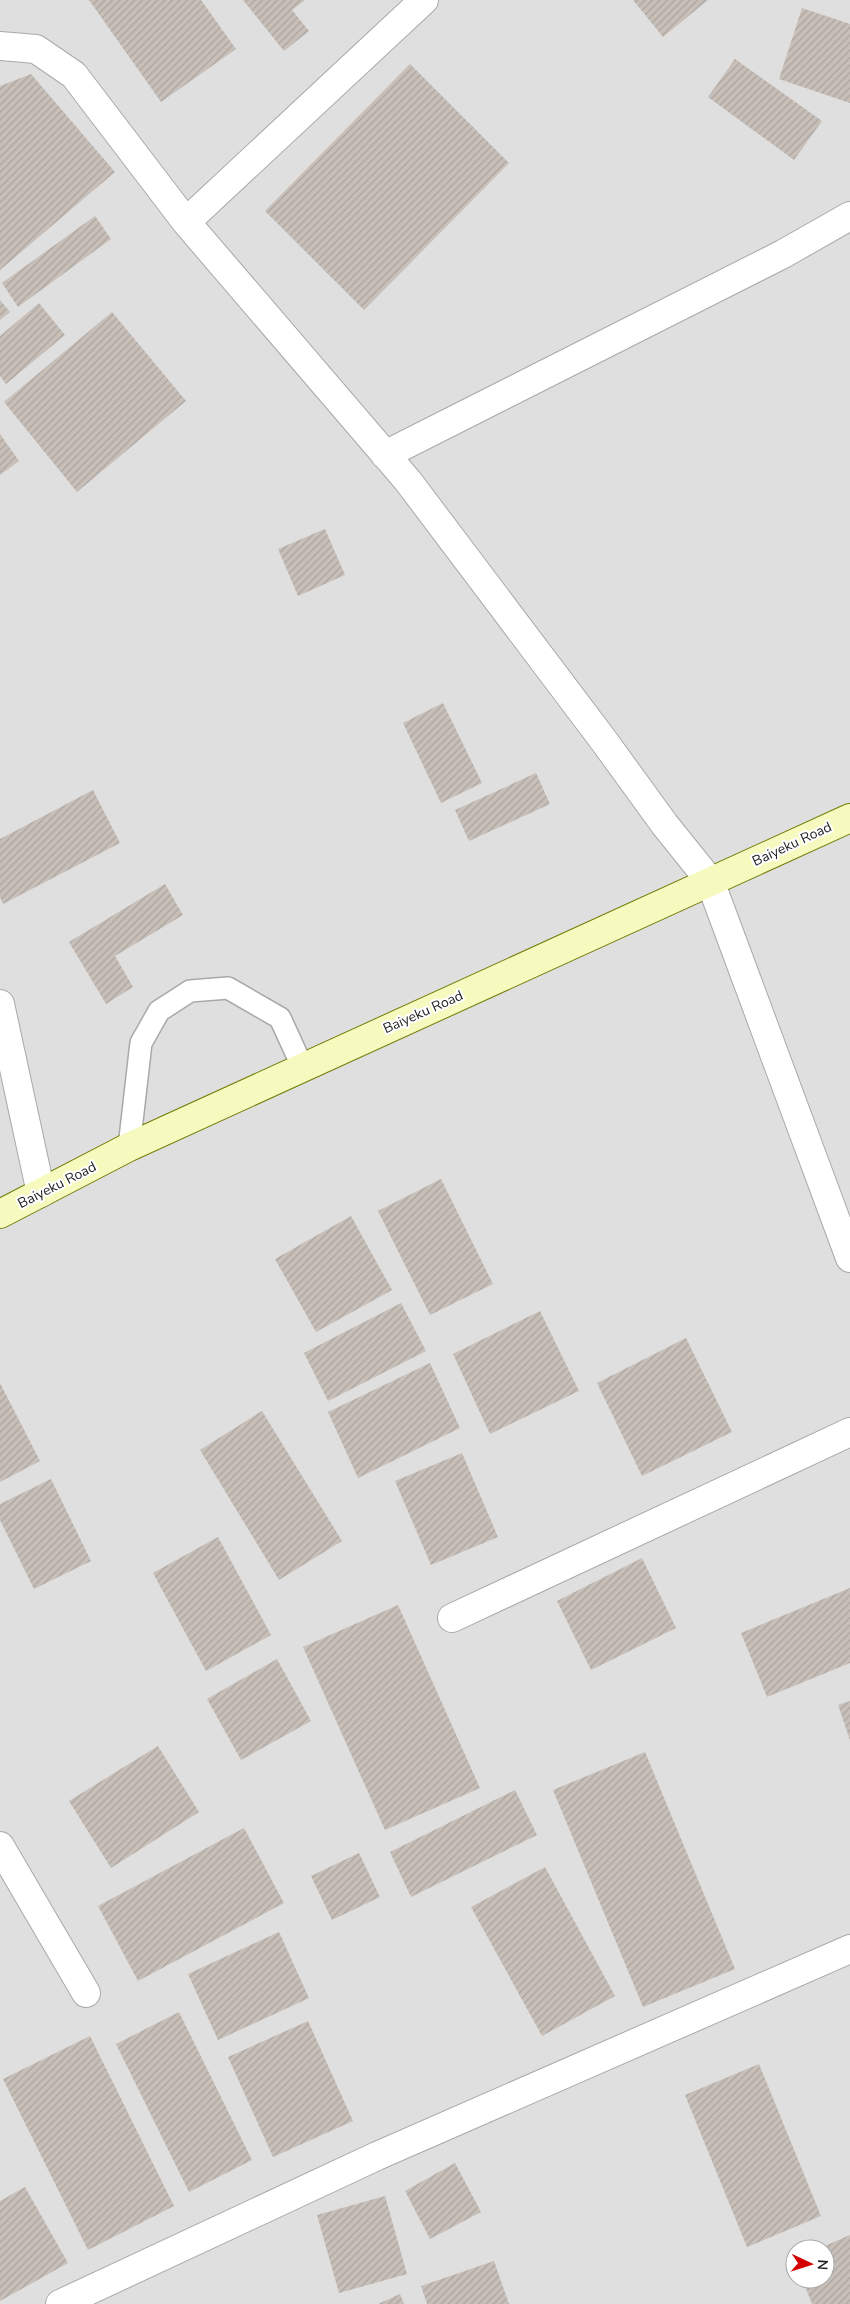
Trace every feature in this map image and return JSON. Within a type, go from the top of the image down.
[{"type":"main road","name":"Baiyeku Road","points":[[0,1214],[129,1147],[302,1066],[850,818]]},
{"type":"street","points":[[186,222],[424,0]]},
{"type":"street","points":[[0,46],[36,49],[74,75],[186,222],[408,481],[665,825],[710,882],[850,1258]]},
{"type":"street","points":[[386,455],[783,254],[850,216]]},
{"type":"street","points":[[0,1004],[41,1192]]},
{"type":"street","points":[[452,1618],[850,1432]]},
{"type":"street","points":[[0,1846],[86,1993]]},
{"type":"street","points":[[60,2304],[377,2156],[850,1949]]},
{"type":"lane","points":[[129,1147],[141,1043],[159,1011],[190,991],[228,988],[280,1018],[302,1066]]},
{"type":"shaded area","points":[[0,0],[850,0],[850,2304],[0,2304]]},
{"type":"building","points":[[89,0],[201,0],[236,49],[161,102]]},
{"type":"building","points":[[243,0],[305,0],[292,10],[309,31],[284,51]]},
{"type":"building","points":[[633,0],[708,0],[663,37]]},
{"type":"building","points":[[802,8],[850,24],[850,103],[779,79]]},
{"type":"building","points":[[735,59],[822,121],[794,160],[708,97]]},
{"type":"building","points":[[410,64],[509,163],[364,310],[265,211]]},
{"type":"building","points":[[31,74],[115,172],[0,270],[0,86]]},
{"type":"building","points":[[95,216],[111,239],[18,307],[2,283]]},
{"type":"building","points":[[0,300],[10,312],[0,320]]},
{"type":"building","points":[[39,303],[65,335],[6,384],[0,376],[0,336]]},
{"type":"building","points":[[112,312],[186,401],[77,492],[4,402]]},
{"type":"building","points":[[0,434],[19,461],[0,475]]},
{"type":"building","points":[[325,529],[345,575],[298,596],[278,549]]},
{"type":"building","points":[[443,703],[482,783],[441,803],[403,723]]},
{"type":"building","points":[[536,773],[550,804],[469,841],[455,810]]},
{"type":"building","points":[[93,790],[120,843],[3,904],[0,897],[0,839]]},
{"type":"building","points":[[165,884],[183,915],[115,956],[133,987],[106,1004],[69,942]]},
{"type":"building","points":[[441,1179],[493,1284],[430,1315],[378,1211]]},
{"type":"building","points":[[351,1216],[392,1290],[316,1332],[275,1259]]},
{"type":"building","points":[[401,1303],[426,1351],[328,1401],[304,1353]]},
{"type":"building","points":[[540,1311],[579,1391],[490,1434],[453,1354]]},
{"type":"building","points":[[686,1338],[732,1432],[642,1476],[597,1383]]},
{"type":"building","points":[[430,1363],[460,1428],[358,1478],[328,1412]]},
{"type":"building","points":[[0,1383],[40,1461],[0,1482]]},
{"type":"building","points":[[262,1411],[342,1541],[279,1580],[200,1450]]},
{"type":"building","points":[[462,1453],[498,1537],[431,1565],[395,1481]]},
{"type":"building","points":[[51,1479],[91,1561],[34,1589],[0,1520],[0,1504]]},
{"type":"building","points":[[218,1537],[271,1635],[206,1671],[153,1573]]},
{"type":"building","points":[[642,1558],[676,1628],[591,1670],[557,1601]]},
{"type":"building","points":[[850,1588],[850,1663],[767,1697],[741,1633]]},
{"type":"building","points":[[398,1605],[480,1788],[385,1830],[303,1647]]},
{"type":"building","points":[[277,1659],[311,1721],[241,1760],[207,1699]]},
{"type":"building","points":[[850,1701],[850,1740],[838,1705]]},
{"type":"building","points":[[158,1746],[199,1812],[111,1868],[69,1801]]},
{"type":"building","points":[[645,1752],[735,1969],[643,2007],[553,1790]]},
{"type":"building","points":[[515,1790],[537,1835],[411,1897],[390,1852]]},
{"type":"building","points":[[244,1828],[284,1903],[138,1981],[98,1906]]},
{"type":"building","points":[[359,1853],[380,1897],[332,1920],[311,1876]]},
{"type":"building","points":[[545,1867],[615,1996],[542,2036],[471,1907]]},
{"type":"building","points":[[279,1932],[309,1998],[218,2040],[188,1974]]},
{"type":"building","points":[[179,2012],[252,2160],[189,2192],[116,2044]]},
{"type":"building","points":[[308,2021],[353,2121],[273,2157],[228,2057]]},
{"type":"building","points":[[90,2036],[174,2206],[88,2250],[3,2079]]},
{"type":"building","points":[[759,2064],[821,2216],[747,2247],[685,2095]]},
{"type":"building","points":[[455,2163],[481,2212],[430,2239],[405,2191]]},
{"type":"building","points":[[25,2187],[68,2263],[0,2301],[0,2201]]},
{"type":"building","points":[[385,2196],[407,2274],[339,2293],[317,2215]]},
{"type":"building","points":[[850,2235],[850,2304],[812,2304],[806,2289],[835,2289],[835,2242]]},
{"type":"building","points":[[494,2261],[509,2304],[427,2304],[421,2286]]},
{"type":"building","points":[[400,2294],[404,2304],[378,2304]]}]
